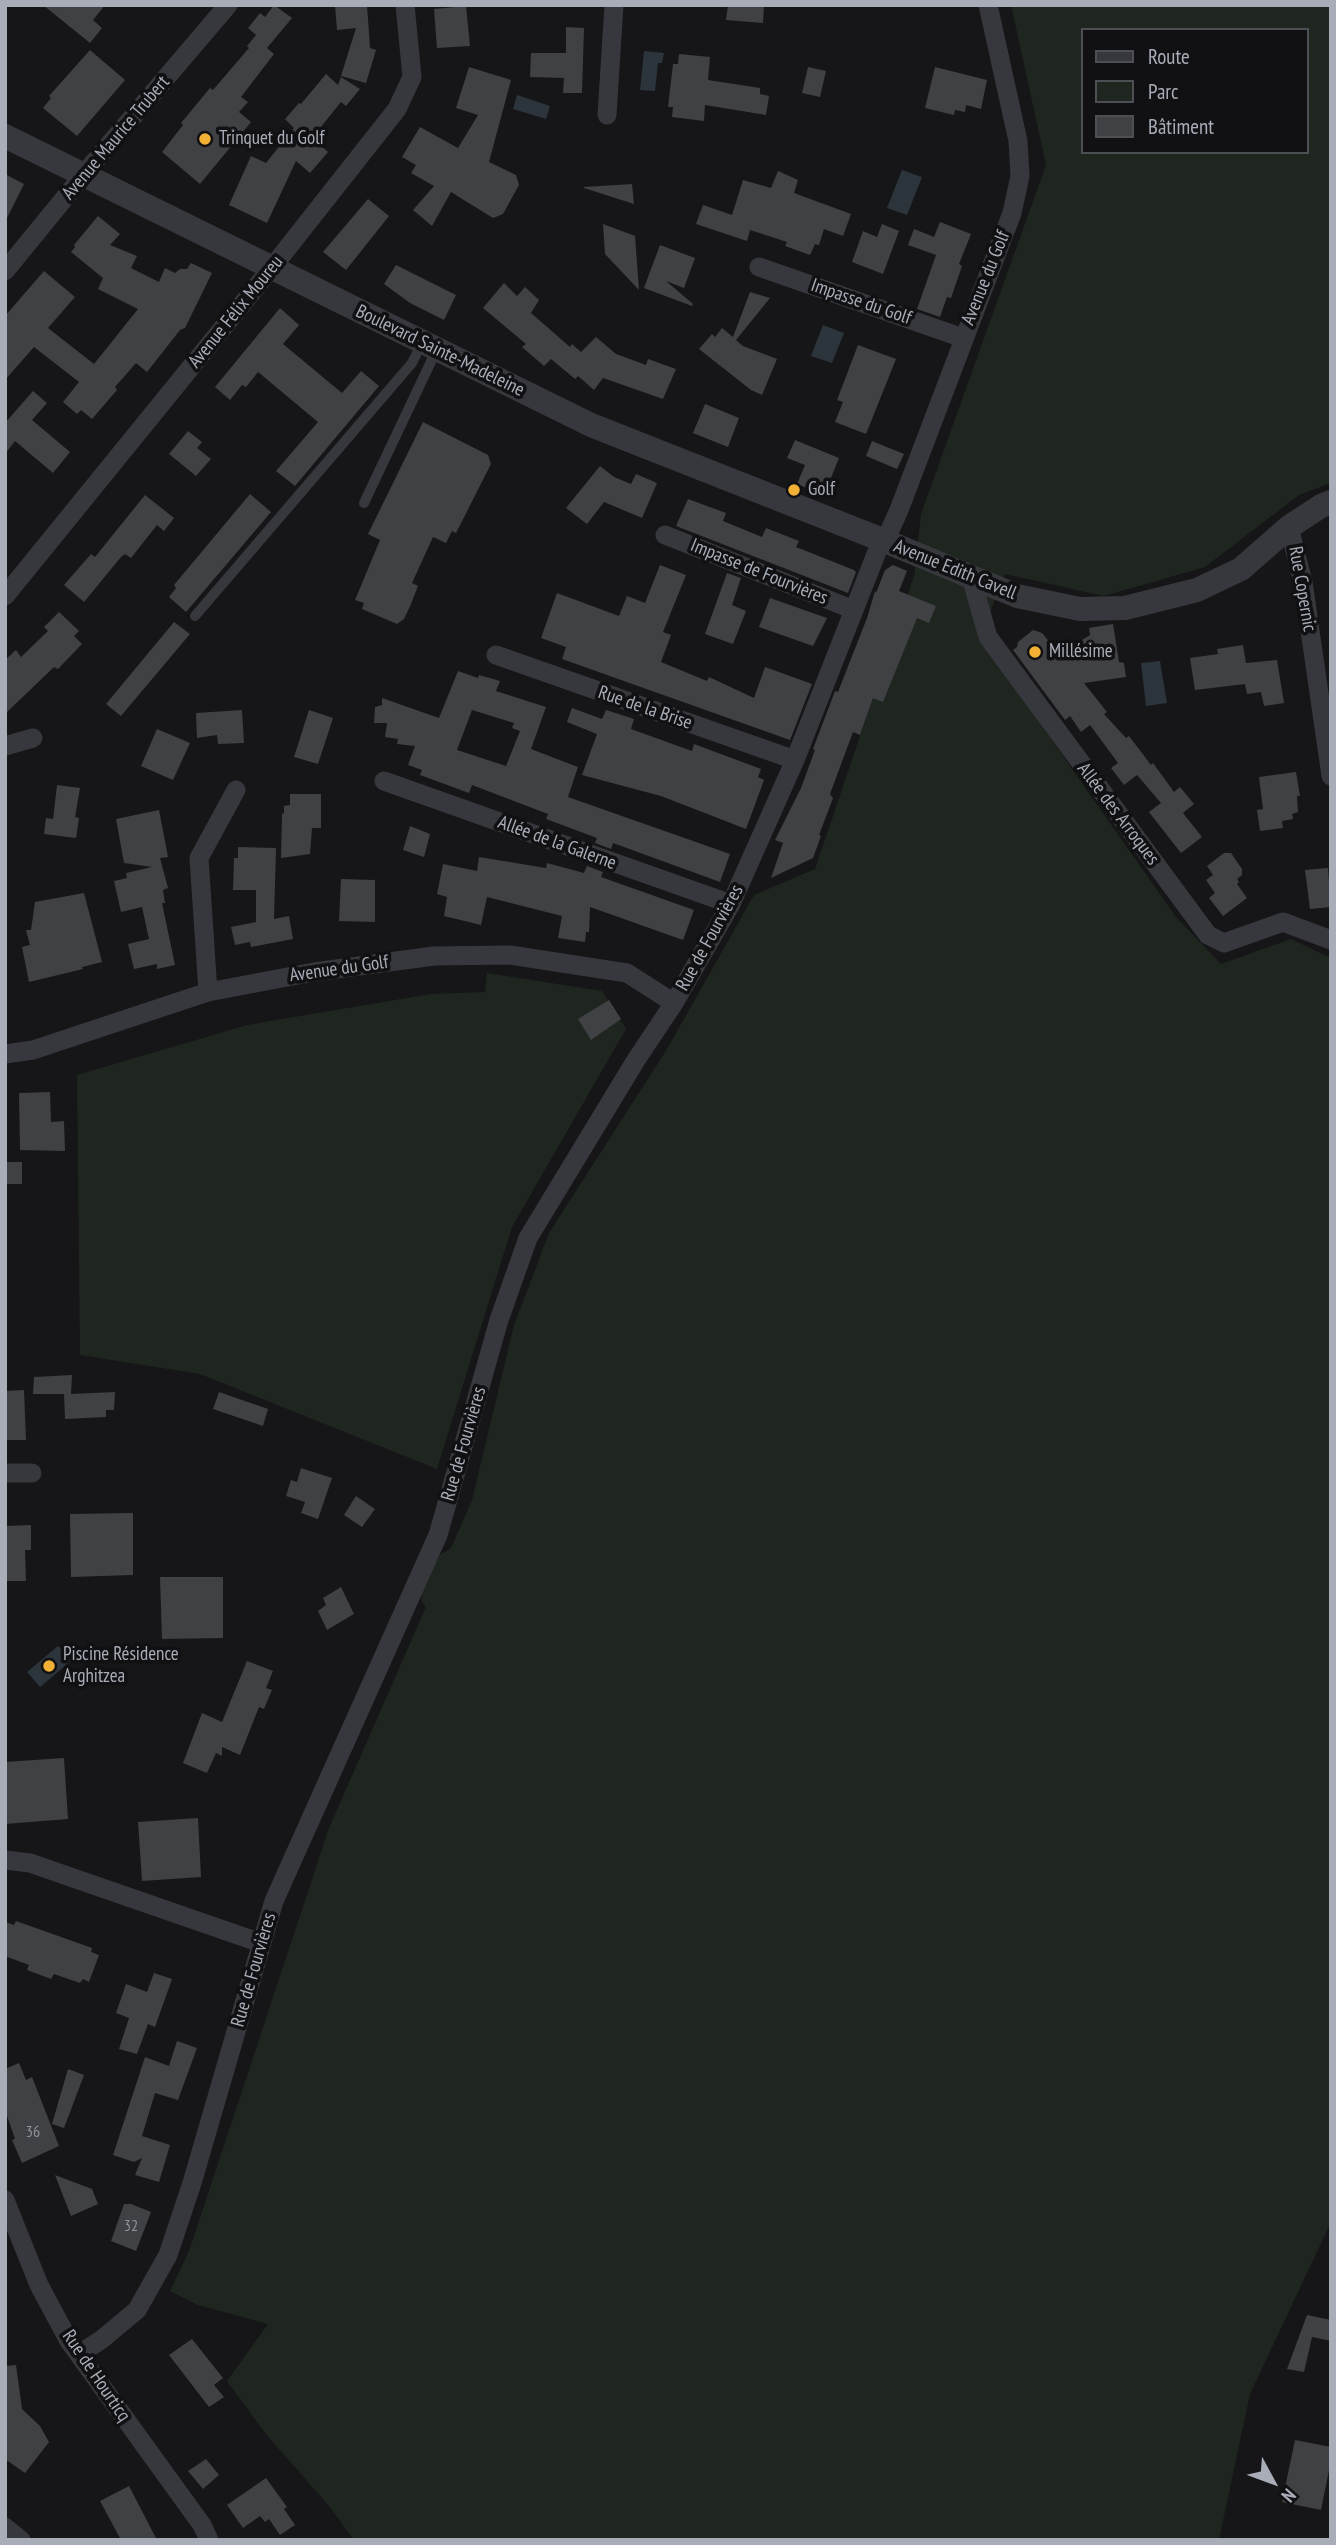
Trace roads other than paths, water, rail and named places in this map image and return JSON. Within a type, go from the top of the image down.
[{"type":"street","name":"Avenue Maurice Trubert","points":[[5,271],[228,5]]},
{"type":"street","name":"Avenue Félix Moureu","points":[[5,596],[397,109],[412,77],[405,5]]},
{"type":"street","points":[[607,115],[614,5]]},
{"type":"street","name":"Avenue du Golf","points":[[885,541],[1012,213],[1020,176],[1018,141],[988,5]]},
{"type":"street","name":"Boulevard Sainte-Madeleine","points":[[5,136],[591,425],[885,541]]},
{"type":"street","name":"Impasse du Golf","points":[[759,267],[963,338]]},
{"type":"street","name":"Avenue Edith Cavell","points":[[885,541],[1017,596],[1080,609],[1125,608],[1197,590],[1241,569],[1289,527],[1331,502]]},
{"type":"street","name":"Rue Copernic","points":[[1289,527],[1303,582],[1331,776]]},
{"type":"street","name":"Impasse de Fourvières","points":[[665,534],[854,610]]},
{"type":"street","name":"Rue de Fourvières","points":[[79,2354],[102,2340],[136,2310],[168,2255],[192,2183],[274,1901],[438,1535],[499,1320],[528,1238],[636,1060],[674,1003],[731,904],[794,760],[878,549],[885,541]]},
{"type":"street","name":"Allée des Arroques","points":[[971,578],[988,638],[1208,935],[1224,943],[1283,922],[1331,940]]},
{"type":"street","name":"Rue de la Brise","points":[[496,655],[794,760]]},
{"type":"street","points":[[5,746],[33,738]]},
{"type":"street","name":"Allée de la Galerne","points":[[384,781],[731,904]]},
{"type":"street","points":[[208,992],[200,858],[236,790]]},
{"type":"street","name":"Avenue du Golf","points":[[5,1054],[33,1050],[208,992],[314,972],[434,956],[510,955],[627,973],[674,1003]]},
{"type":"street","points":[[5,1474],[32,1473]]},
{"type":"street","points":[[5,1860],[30,1863],[261,1943]]},
{"type":"street","name":"Rue de Hourticq","points":[[5,2200],[39,2285],[79,2354],[202,2525],[209,2540]]},
{"type":"street","points":[[5,2527],[20,2540]]},
{"type":"lane","points":[[364,503],[429,346]]},
{"type":"lane","points":[[195,616],[429,346]]},
{"type":"place","name":"Trinquet du Golf","points":[[205,139]]},
{"type":"place","name":"Golf","points":[[794,490]]},
{"type":"place","name":"Millésime","points":[[1035,652]]},
{"type":"place","name":"Piscine Résidence Arghitzea","points":[[49,1666]]}]
